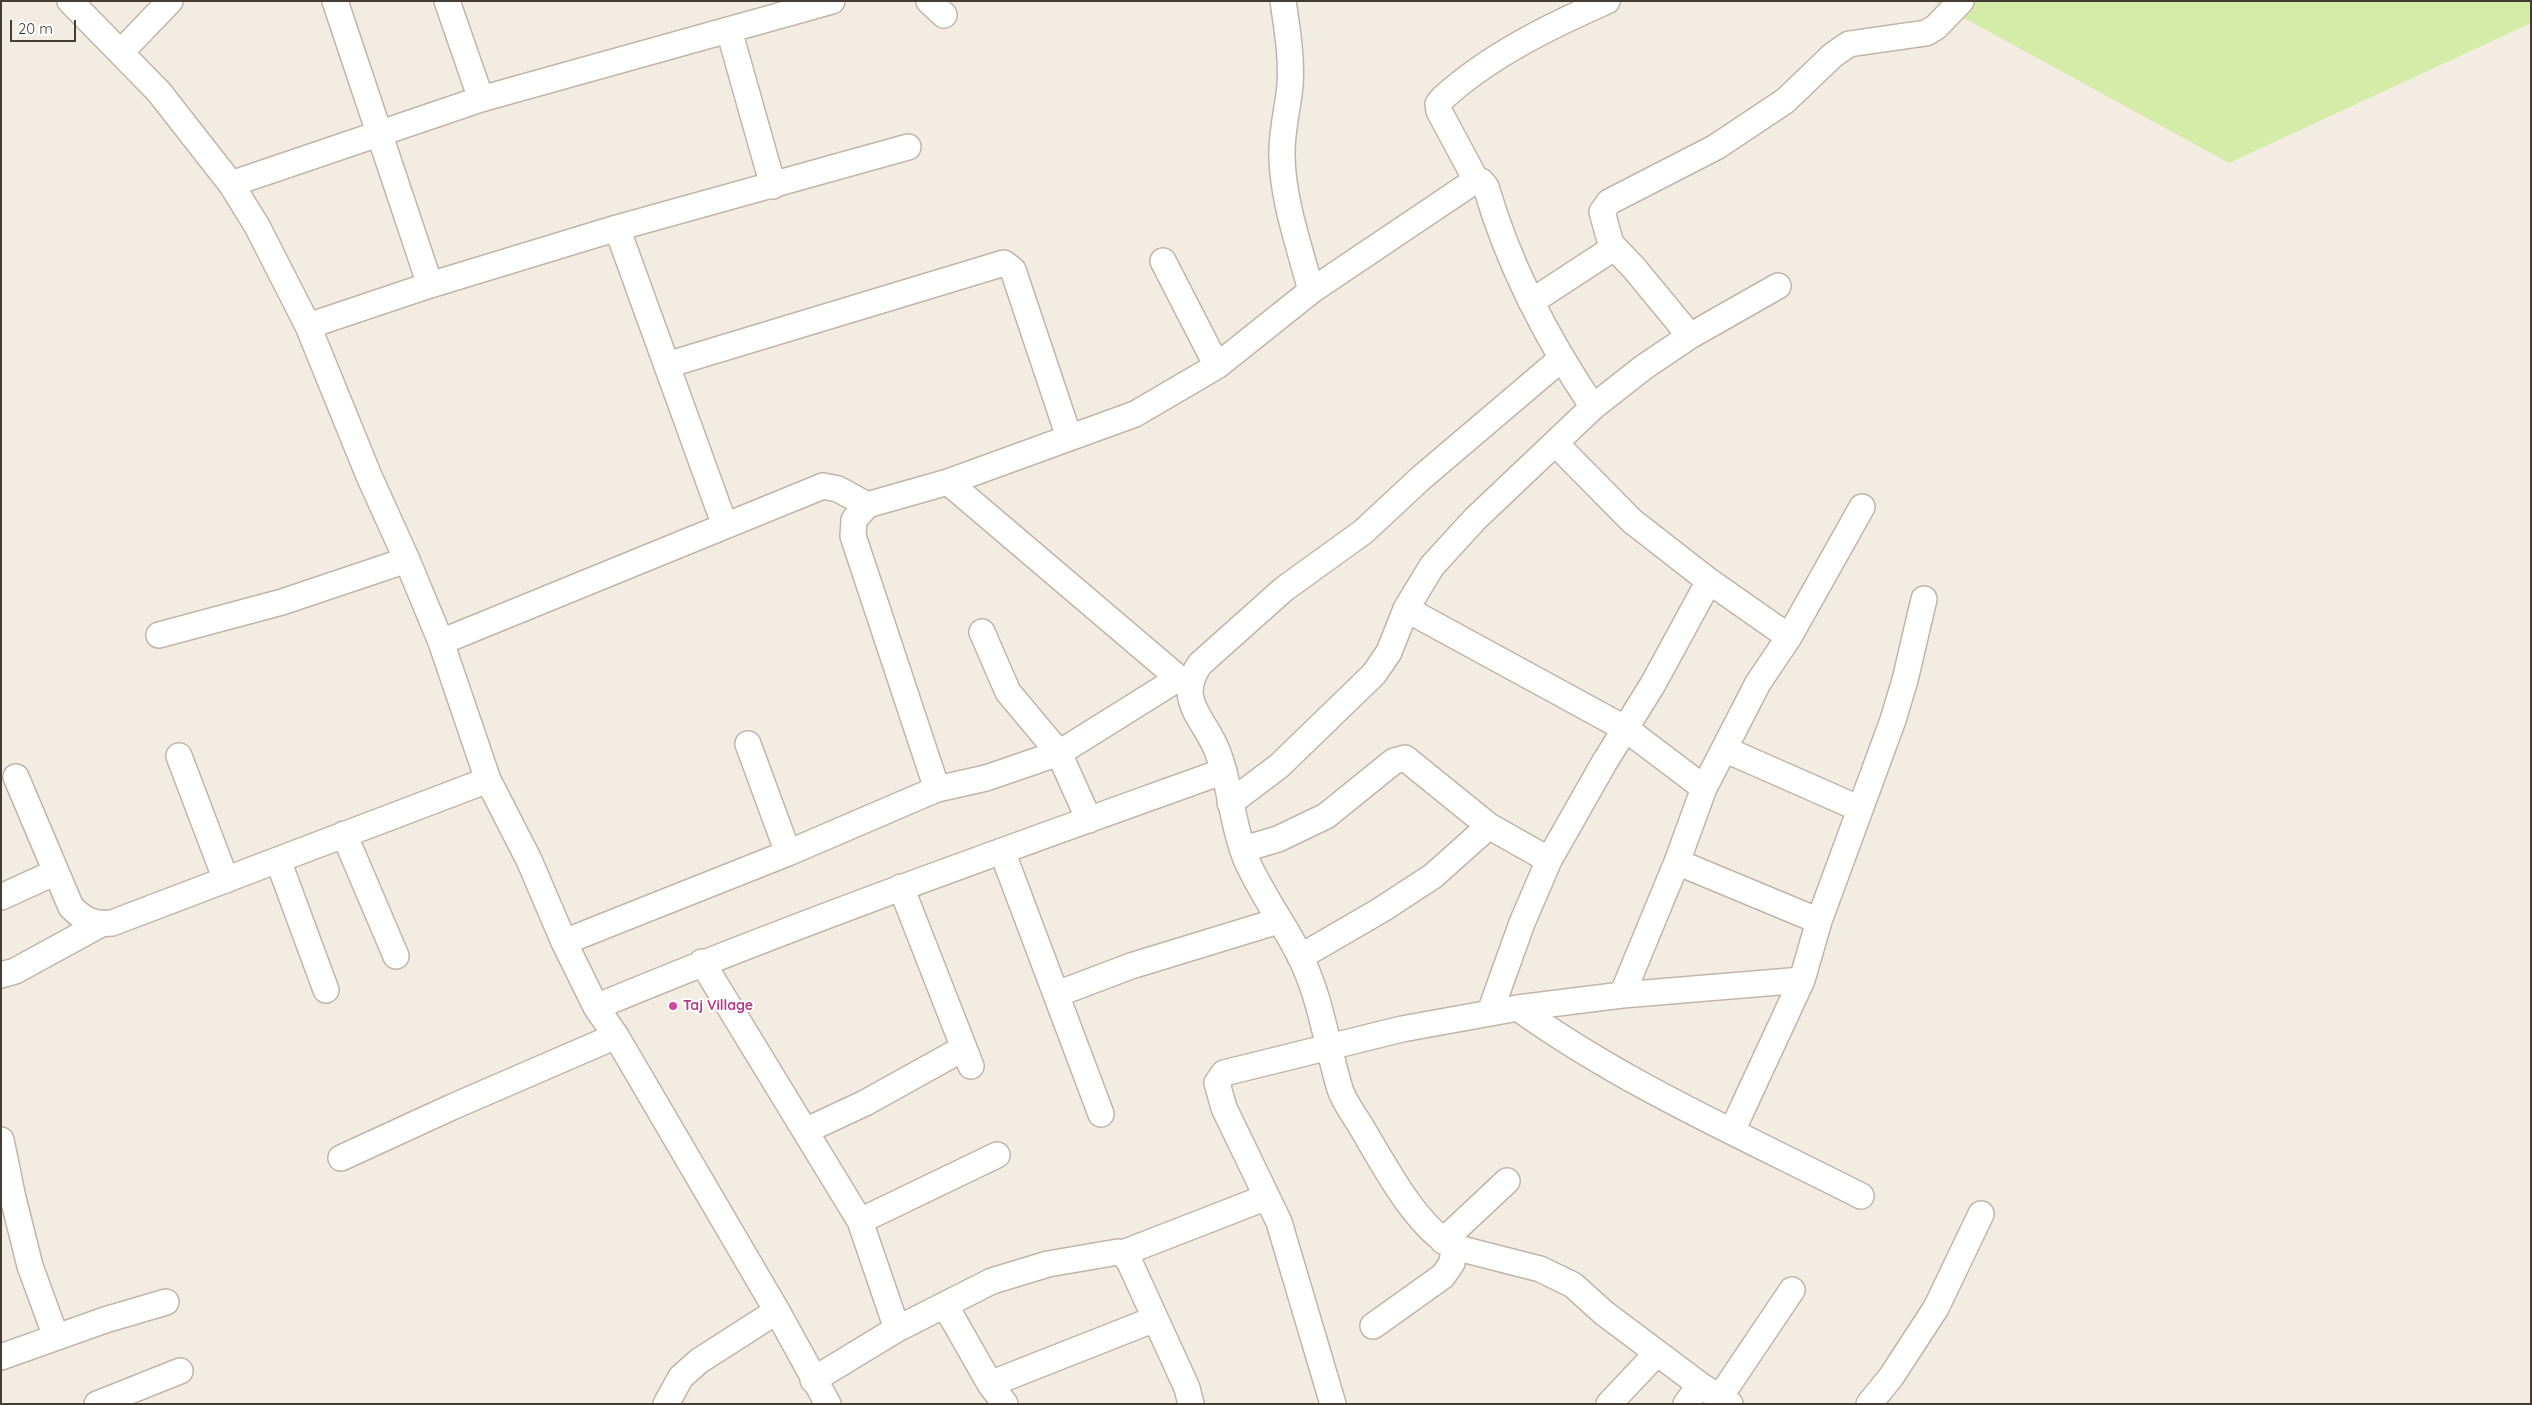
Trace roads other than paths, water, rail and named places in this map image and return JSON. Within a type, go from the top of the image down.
[{"type":"street","points":[[70,1],[159,92],[231,184],[257,226],[308,326],[369,476],[441,642],[488,780],[529,860],[564,942],[596,1007],[616,1036],[777,1311],[813,1380],[828,1404]]},
{"type":"street","points":[[121,52],[170,1]]},
{"type":"street","points":[[335,1],[430,285]]},
{"type":"street","points":[[448,1],[481,99]]},
{"type":"street","points":[[231,184],[481,99],[832,1]]},
{"type":"street","points":[[1283,1],[1288,38],[1290,84],[1283,132],[1284,185],[1311,291]]},
{"type":"street","points":[[1594,407],[1561,360],[1531,302],[1504,243],[1486,186],[1481,181],[1476,180],[1438,111],[1438,104],[1443,98],[1488,64],[1572,17],[1607,1]]},
{"type":"street","points":[[1690,336],[1634,268],[1611,244],[1602,212],[1610,202],[1724,142],[1784,101],[1833,55],[1849,44],[1926,33],[1936,27],[1961,1]]},
{"type":"street","points":[[729,30],[773,186]]},
{"type":"street","points":[[308,326],[430,285],[617,228],[908,147]]},
{"type":"street","points":[[937,789],[853,536],[854,520],[867,505],[948,482],[1135,414],[1217,366],[1311,291],[1476,180]]},
{"type":"street","points":[[617,228],[725,526]]},
{"type":"street","points":[[1531,302],[1605,256],[1611,244]]},
{"type":"street","points":[[1163,261],[1217,366]]},
{"type":"street","points":[[667,365],[1004,263],[1013,270],[1069,437]]},
{"type":"street","points":[[1230,803],[1278,766],[1374,674],[1390,652],[1406,609],[1432,566],[1462,532],[1594,407],[1644,367],[1690,336],[1778,286]]},
{"type":"street","points":[[564,942],[788,853],[937,789],[986,778],[1060,752],[1184,682],[1190,678],[1200,664],[1284,589],[1363,532],[1422,478],[1561,360]]},
{"type":"street","points":[[1556,444],[1632,521],[1709,581],[1789,638]]},
{"type":"street","points":[[948,482],[1184,682],[1191,701],[1218,751],[1245,857],[1278,921],[1300,957],[1311,982],[1341,1091],[1399,1192],[1448,1244],[1452,1262],[1443,1276],[1373,1326]]},
{"type":"street","points":[[441,642],[823,486],[838,488],[867,505]]},
{"type":"street","points":[[1622,995],[1677,862],[1704,788],[1758,683],[1789,638],[1862,507]]},
{"type":"street","points":[[159,635],[282,602],[407,560]]},
{"type":"street","points":[[1490,1012],[1522,923],[1549,860],[1653,684],[1709,581]]},
{"type":"street","points":[[1732,1131],[1802,980],[1819,920],[1858,808],[1895,712],[1905,680],[1924,599]]},
{"type":"street","points":[[1406,609],[1626,729],[1704,788]]},
{"type":"street","points":[[982,632],[1008,692],[1060,752],[1089,820]]},
{"type":"street","points":[[748,744],[788,853]]},
{"type":"street","points":[[1724,749],[1858,808]]},
{"type":"street","points":[[179,756],[226,880]]},
{"type":"street","points":[[1244,849],[1278,839],[1326,816],[1394,761],[1405,758],[1489,826],[1549,860]]},
{"type":"street","points":[[596,1007],[702,962],[901,887],[1224,771]]},
{"type":"street","points":[[16,777],[71,907],[84,920],[101,924],[112,923],[488,780]]},
{"type":"street","points":[[1300,957],[1381,910],[1433,876],[1489,826]]},
{"type":"street","points":[[344,834],[396,956]]},
{"type":"street","points":[[1002,851],[1101,1114]]},
{"type":"street","points":[[278,860],[326,990]]},
{"type":"street","points":[[1677,862],[1819,920]]},
{"type":"street","points":[[1,897],[56,872]]},
{"type":"street","points":[[805,1131],[968,1057],[901,887]]},
{"type":"street","points":[[1057,994],[1132,966],[1278,921]]},
{"type":"street","points":[[1,975],[15,971],[101,924]]},
{"type":"street","points":[[702,962],[860,1221],[897,1329]]},
{"type":"street","points":[[1333,1404],[1279,1222],[1224,1108],[1218,1090],[1218,1079],[1229,1070],[1402,1029],[1490,1012],[1622,995],[1802,980]]},
{"type":"street","points":[[1518,1008],[1560,1038],[1662,1097],[1861,1196]]},
{"type":"street","points":[[341,1158],[452,1107],[616,1036]]},
{"type":"street","points":[[1,1140],[30,1266],[56,1337]]},
{"type":"street","points":[[860,1221],[997,1155]]},
{"type":"street","points":[[1448,1244],[1507,1181]]},
{"type":"street","points":[[813,1380],[897,1329],[992,1281],[1048,1264],[1112,1252],[1123,1253],[1267,1198]]},
{"type":"street","points":[[1869,1404],[1891,1377],[1936,1308],[1981,1214]]},
{"type":"street","points":[[1448,1244],[1540,1269],[1573,1285],[1604,1313],[1658,1353],[1709,1397],[1792,1290]]},
{"type":"street","points":[[1123,1253],[1130,1263],[1186,1388],[1191,1404]]},
{"type":"street","points":[[1,1357],[105,1320],[166,1302]]},
{"type":"street","points":[[944,1305],[990,1384],[1005,1404]]},
{"type":"street","points":[[666,1404],[681,1377],[699,1361],[777,1311]]},
{"type":"street","points":[[990,1384],[1154,1319]]},
{"type":"street","points":[[1609,1404],[1658,1353]]},
{"type":"street","points":[[97,1404],[180,1371]]},
{"type":"place","name":"Taj Village","points":[[673,1006]]}]
